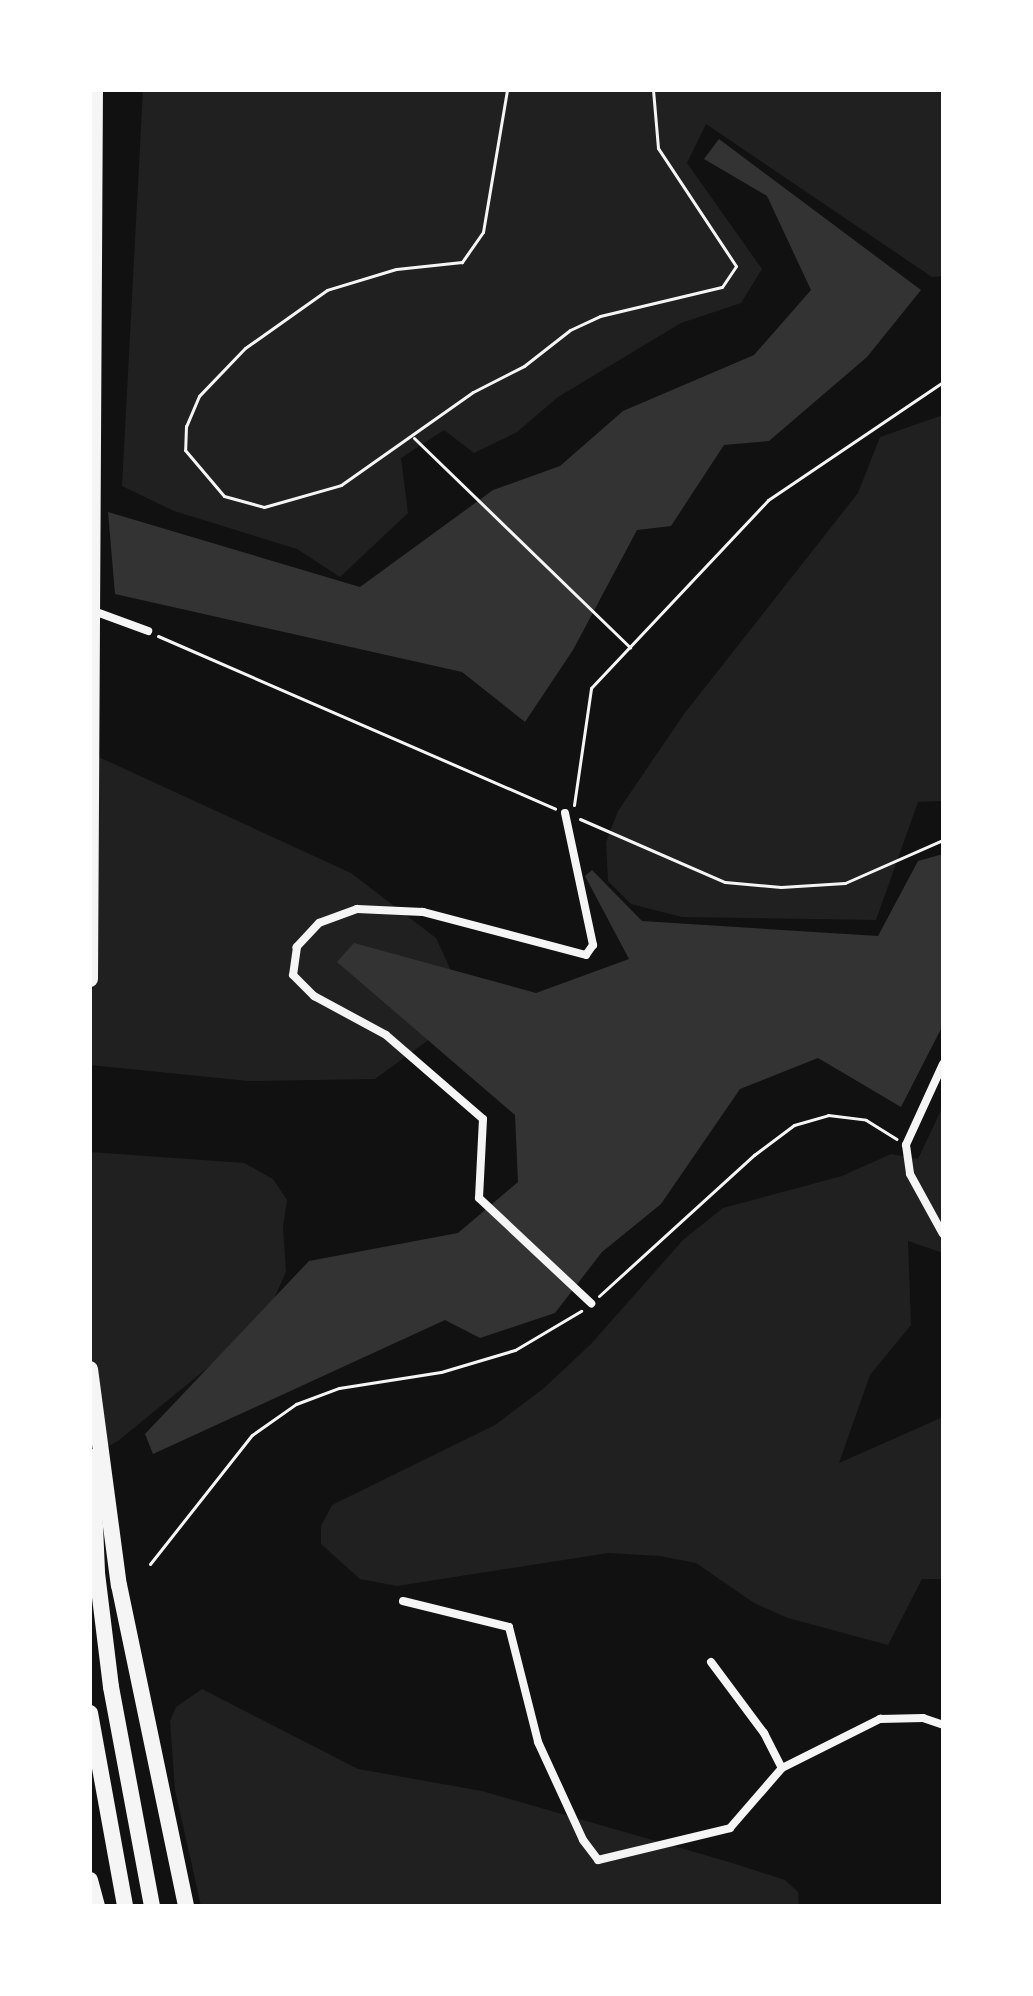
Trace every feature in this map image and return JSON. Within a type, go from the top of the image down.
[{"type":"highway","points":[[90,979],[95,90]]},
{"type":"highway","points":[[90,1369],[119,1585],[186,1906]]},
{"type":"highway","points":[[90,1415],[97,1573],[111,1687],[152,1906]]},
{"type":"highway","points":[[90,1713],[125,1906]]},
{"type":"highway","points":[[90,1880],[97,1906]]},
{"type":"street","points":[[90,609],[148,631]]},
{"type":"street","points":[[568,814],[593,945],[586,955],[423,912],[357,909],[319,923],[293,958],[293,975],[314,996],[386,1035],[483,1119],[479,1198],[591,1303]]},
{"type":"street","points":[[943,1064],[906,1145],[910,1174],[943,1234]]},
{"type":"street","points":[[403,1601],[509,1627],[538,1742],[583,1840],[598,1860],[730,1828],[782,1768],[880,1719],[923,1718],[943,1725]]},
{"type":"street","points":[[711,1662],[764,1733],[782,1768]]},
{"type":"path","points":[[507,90],[478,245],[462,262],[396,269],[327,290],[245,348],[199,396],[186,426],[185,450],[224,496],[264,507],[341,485],[570,330],[600,316],[722,287],[736,266],[658,148],[653,90]]},
{"type":"path","points":[[568,814],[591,688],[768,500],[943,382]]},
{"type":"path","points":[[413,437],[630,647]]},
{"type":"path","points":[[148,631],[725,882],[781,887],[845,883],[943,840]]},
{"type":"path","points":[[150,1564],[252,1435],[296,1404],[339,1388],[441,1372],[515,1350],[564,1325],[649,1256],[754,1155],[794,1125],[828,1115],[866,1120],[906,1145]]},
{"type":"shaded area","points":[[143,90],[943,90],[943,276],[932,277],[706,124],[687,163],[762,269],[741,303],[681,323],[558,397],[517,432],[474,453],[444,430],[401,458],[408,513],[340,577],[297,549],[174,511],[122,486]]},
{"type":"shaded area","points":[[719,139],[921,290],[867,357],[769,441],[724,445],[671,526],[637,530],[573,650],[525,722],[462,672],[115,594],[108,512],[360,587],[493,490],[560,466],[623,411],[754,355],[811,290],[767,196],[704,159]]},
{"type":"shaded area","points":[[943,415],[943,801],[918,802],[876,920],[682,917],[631,904],[608,881],[606,842],[618,811],[684,714],[858,493],[880,437]]},
{"type":"shaded area","points":[[90,753],[351,873],[436,938],[453,975],[445,1028],[375,1079],[248,1081],[90,1065]]},
{"type":"shaded area","points":[[943,854],[943,1025],[901,1107],[818,1058],[740,1089],[661,1204],[602,1252],[555,1313],[480,1338],[445,1320],[153,1454],[145,1434],[309,1261],[458,1233],[518,1182],[515,1115],[337,962],[354,943],[536,993],[629,959],[585,876],[592,870],[642,921],[878,936],[918,861]]},
{"type":"shaded area","points":[[943,1106],[943,1253],[908,1241],[911,1325],[870,1375],[839,1463],[943,1417],[943,1579],[922,1579],[888,1645],[788,1618],[754,1603],[696,1563],[660,1556],[608,1553],[397,1586],[360,1579],[321,1544],[321,1526],[332,1505],[495,1425],[544,1388],[591,1344],[683,1240],[723,1208],[842,1176],[891,1154],[918,1159]]},
{"type":"shaded area","points":[[90,1152],[244,1163],[273,1179],[287,1200],[283,1227],[286,1272],[273,1301],[217,1360],[118,1441],[90,1456]]},
{"type":"shaded area","points":[[202,1689],[358,1769],[482,1791],[729,1862],[785,1880],[798,1892],[799,1906],[201,1906],[175,1790],[170,1721],[176,1707]]}]
